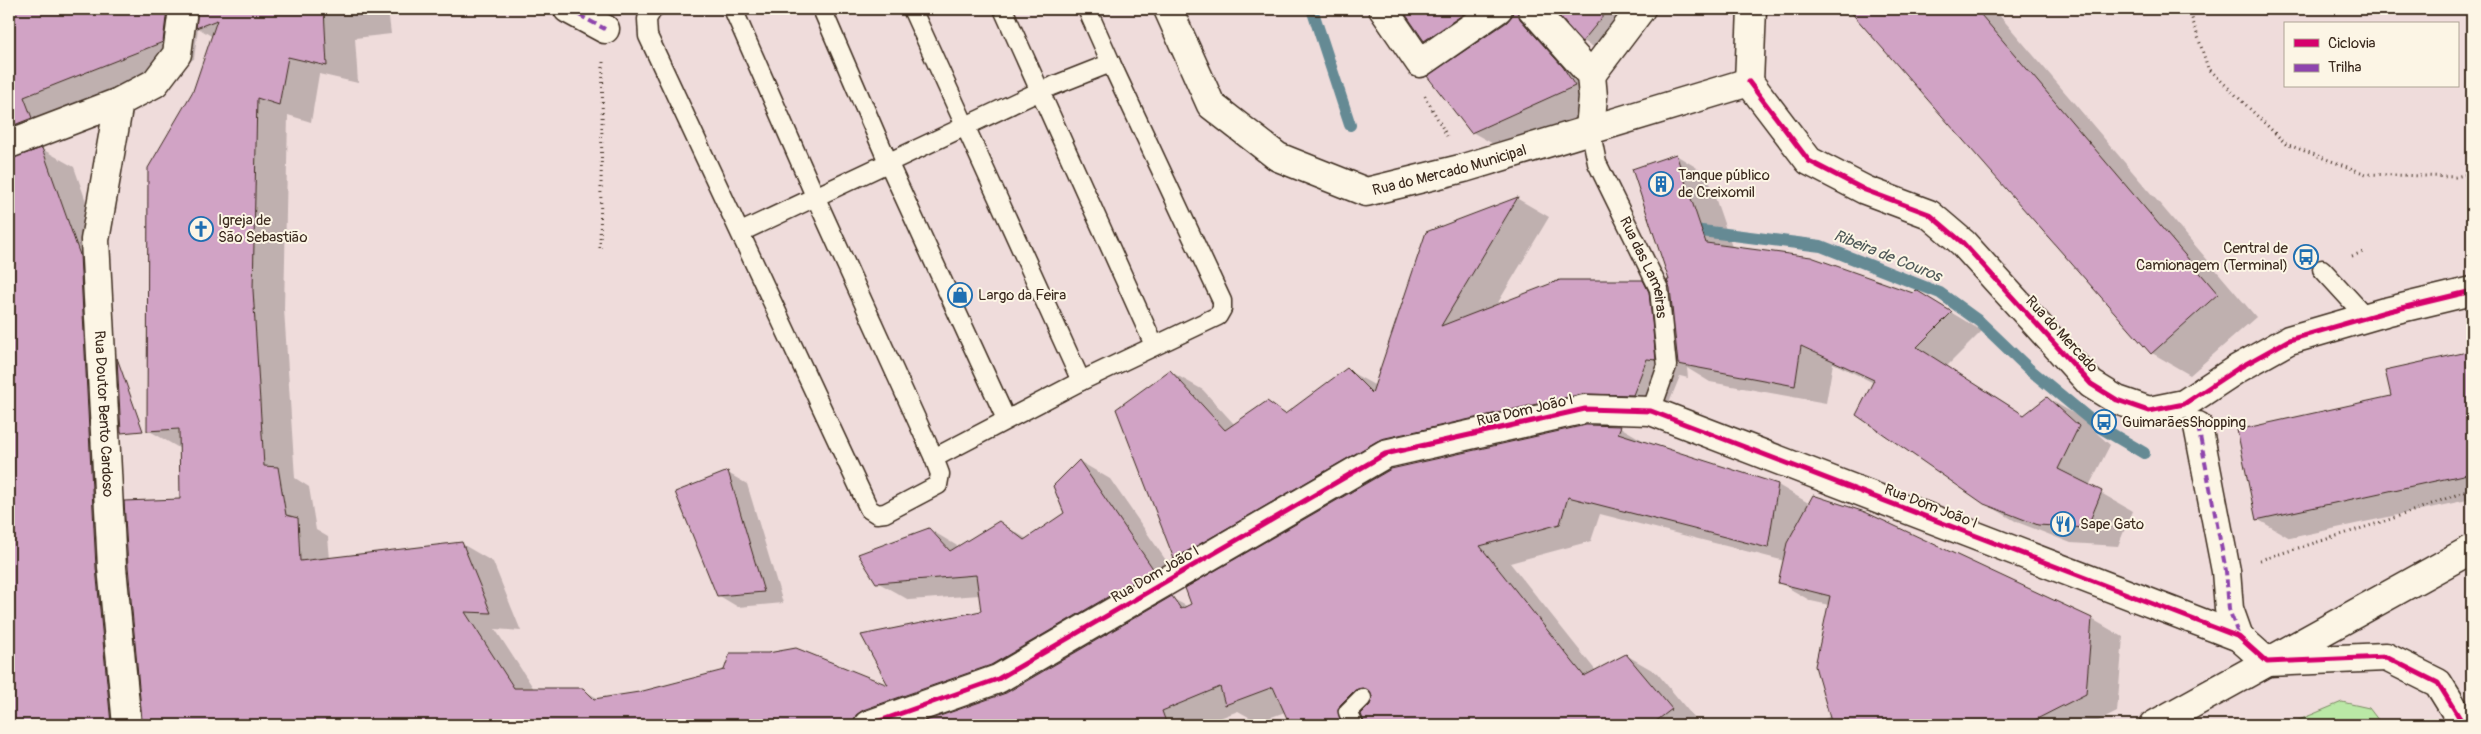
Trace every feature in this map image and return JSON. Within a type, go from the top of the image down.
[{"type":"street","points":[[9,144],[119,102],[155,83],[177,54],[183,9]]},
{"type":"street","points":[[568,9],[604,29]]},
{"type":"street","name":"Rua do Mercado Municipal","points":[[1168,9],[1211,105],[1278,157],[1366,192],[1464,168],[1590,128],[1749,82]]},
{"type":"street","points":[[1383,9],[1420,63],[1498,9]]},
{"type":"street","points":[[1532,9],[1591,75],[1594,97],[1590,128]]},
{"type":"street","points":[[1591,75],[1641,9]]},
{"type":"street","points":[[1749,82],[1752,9]]},
{"type":"street","name":"Rua do Mercado","points":[[1749,82],[1809,160],[1865,190],[1929,214],[1963,243],[2091,384],[2117,400],[2149,412],[2184,404],[2237,369],[2289,340],[2472,291]]},
{"type":"street","name":"Rua Doutor Bento Cardoso","points":[[119,102],[95,240],[112,567],[127,725]]},
{"type":"street","name":"Rua Dom João I","points":[[868,725],[998,679],[1385,454],[1585,410],[1651,411],[2239,637],[2267,662]]},
{"type":"street","points":[[2198,426],[2226,571],[2229,609],[2239,637]]},
{"type":"street","points":[[2154,725],[2472,549]]},
{"type":"street","points":[[2267,662],[2386,657],[2438,683],[2464,725]]},
{"type":"lane","points":[[653,9],[648,18],[648,36],[869,510],[877,514],[885,513],[938,485],[940,474],[814,196],[733,9]]},
{"type":"lane","points":[[822,9],[888,162],[1006,419]]},
{"type":"lane","points":[[912,9],[1081,382]]},
{"type":"lane","points":[[1003,9],[1154,345]]},
{"type":"lane","points":[[934,458],[1006,419],[1154,345],[1218,316],[1222,309],[1222,301],[1087,9]]},
{"type":"lane","points":[[741,232],[1040,91],[1111,63]]},
{"type":"lane","name":"Rua das Lameiras","points":[[1590,128],[1596,158],[1659,289],[1667,366],[1651,411]]},
{"type":"lane","points":[[2322,269],[2366,318]]},
{"type":"lane","points":[[1354,725],[1348,712],[1362,698]]},
{"type":"path","points":[[2189,9],[2208,68],[2286,144],[2366,174],[2455,177],[2472,173]]},
{"type":"path","points":[[600,248],[604,29]]},
{"type":"path","points":[[1420,63],[1417,80],[1450,141]]},
{"type":"path","points":[[2351,256],[2364,252]]},
{"type":"path","points":[[2226,571],[2391,519],[2472,489]]},
{"type":"green space","points":[[2342,702],[2369,708],[2382,725],[2287,725]]},
{"type":"building","points":[[9,9],[167,9],[163,42],[24,97],[32,118],[9,127]]},
{"type":"building","points":[[198,9],[324,9],[327,66],[288,57],[279,105],[257,98],[253,290],[264,466],[278,467],[286,515],[298,518],[300,561],[462,542],[491,613],[465,612],[514,688],[583,688],[594,699],[639,692],[724,670],[730,653],[768,653],[796,648],[888,685],[861,635],[981,611],[976,575],[876,583],[858,554],[929,528],[950,551],[999,521],[1024,540],[1064,513],[1053,486],[1079,460],[1154,570],[991,665],[863,710],[856,715],[853,725],[178,725],[142,720],[124,501],[180,499],[179,429],[147,431],[148,168],[193,91],[217,20],[196,28]]},
{"type":"building","points":[[1402,9],[1471,9],[1424,41]]},
{"type":"building","points":[[1513,9],[1517,9],[1520,19],[1563,67],[1575,86],[1471,133],[1427,76],[1507,22],[1512,16]]},
{"type":"building","points":[[1553,9],[1609,9],[1582,42]]},
{"type":"building","points":[[1848,9],[1976,9],[2218,294],[2151,354]]},
{"type":"building","points":[[42,148],[80,255],[96,568],[111,724],[9,725],[9,159]]},
{"type":"building","points":[[1676,154],[1706,243],[1811,257],[1913,293],[1916,290],[1952,312],[1917,347],[2024,415],[2047,397],[2079,426],[2058,469],[2102,491],[2087,528],[2038,525],[1984,504],[1856,415],[1874,380],[1801,346],[1795,386],[1678,364],[1670,288],[1667,280],[1669,280],[1632,169]]},
{"type":"building","points":[[1518,197],[1441,326],[1560,280],[1643,280],[1649,292],[1656,360],[1647,359],[1633,395],[1582,394],[1381,439],[1174,559],[1116,409],[1170,370],[1225,430],[1267,401],[1285,414],[1347,368],[1372,393],[1426,232]]},
{"type":"building","points":[[2472,351],[2472,473],[2256,520],[2237,430],[2391,396],[2385,370]]},
{"type":"building","points":[[117,358],[143,431],[121,433]]},
{"type":"building","points":[[1586,425],[1621,426],[1618,433],[1778,484],[1768,548],[1568,497],[1560,524],[1480,546],[1584,676],[1626,654],[1672,709],[1651,725],[1365,725],[1361,714],[1370,705],[1372,696],[1364,688],[1355,690],[1340,705],[1338,711],[1342,725],[1290,725],[1273,687],[1225,705],[1220,687],[1162,711],[1167,725],[914,725],[1006,693],[1172,596],[1181,609],[1191,604],[1185,588],[1391,469]]},
{"type":"building","points":[[728,471],[764,592],[717,596],[675,492]]},
{"type":"building","points":[[1813,495],[1865,512],[2092,618],[2086,694],[2025,725],[1832,725],[1815,666],[1830,596],[1778,583],[1787,543]]},
{"type":"waterway","name":"Ribeira de Couros","points":[[1312,9],[1350,125]]},
{"type":"waterway","name":"Ribeira de Couros","points":[[1686,229],[1821,246],[1940,293],[1980,322],[2028,368],[2098,426],[2144,453]]},
{"type":"marked path","points":[[568,9],[605,29]]},
{"type":"marked path","points":[[2198,426],[2226,571],[2229,609],[2239,637]]},
{"type":"cycle path","points":[[1749,82],[1809,161],[1865,190],[1929,214],[1963,243],[2091,384],[2117,400],[2149,411],[2184,404],[2237,369],[2289,340],[2385,312],[2472,291]]},
{"type":"cycle path","points":[[868,725],[998,679],[1385,454],[1585,409],[1651,411],[2239,637],[2267,662],[2386,657],[2438,683],[2464,725]]},
{"type":"place","name":"Tanque público de Creixomil","points":[[1661,184]]},
{"type":"place","name":"Igreja de São Sebastião","points":[[201,229]]},
{"type":"place","name":"Central de Camionagem (Terminal)","points":[[2306,257]]},
{"type":"place","name":"Largo da Feira","points":[[960,295]]},
{"type":"place","name":"GuimarãesShopping","points":[[2104,422]]},
{"type":"place","name":"Sape Gato","points":[[2063,524]]}]
